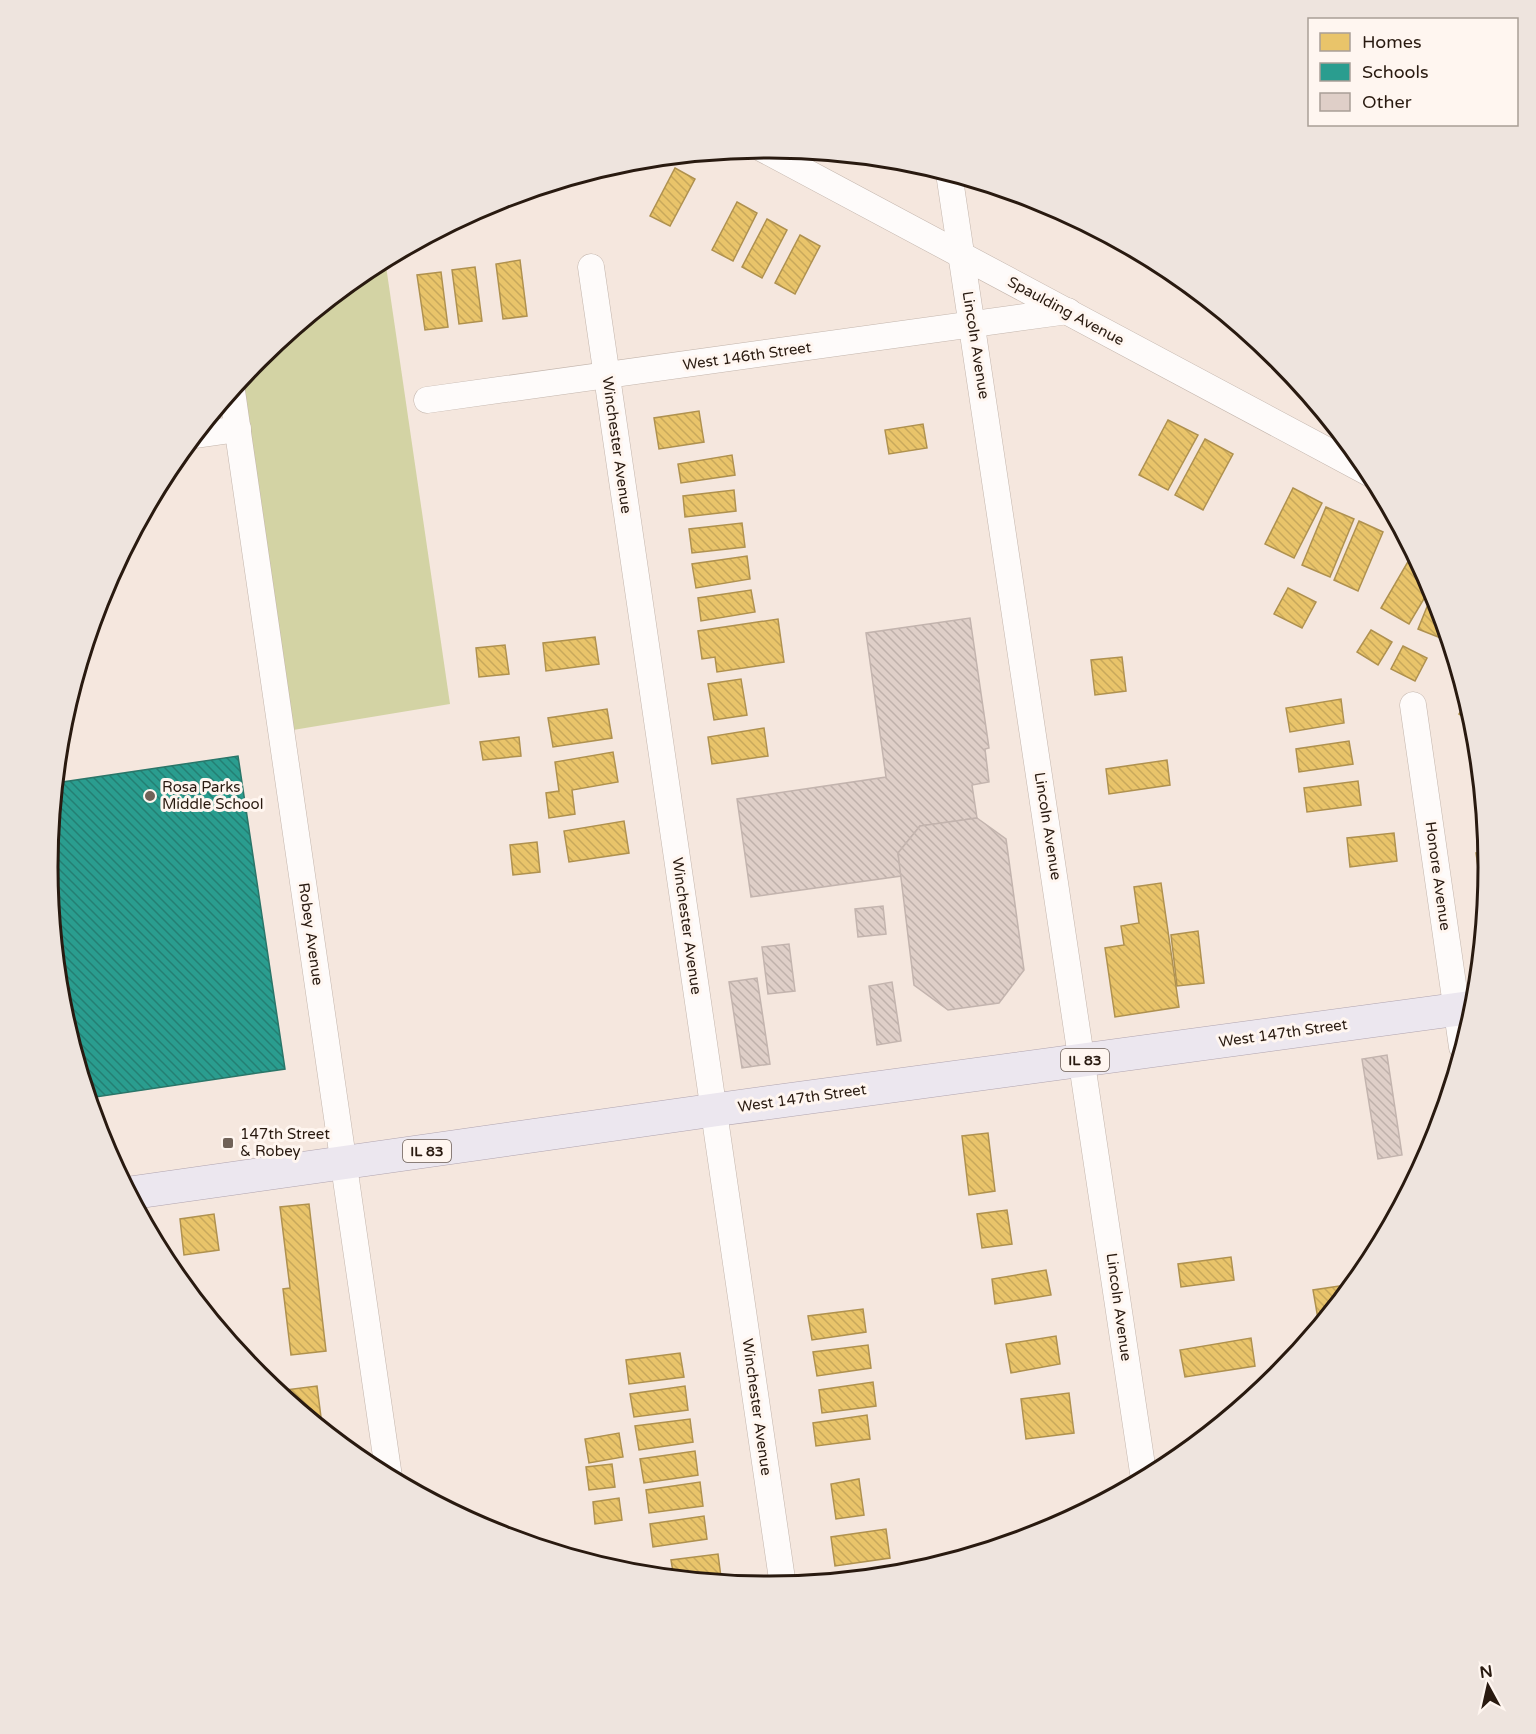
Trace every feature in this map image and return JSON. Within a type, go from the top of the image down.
[{"type":"main road","name":"West 147th Street","points":[[138,1192],[714,1110],[1463,1009]]},
{"type":"street","name":"Spaulding Avenue","points":[[780,158],[1351,463]]},
{"type":"street","name":"Lincoln Avenue","points":[[950,182],[1083,1060],[1142,1470]]},
{"type":"street","name":"Winchester Avenue","points":[[591,267],[782,1576]]},
{"type":"street","name":"West 146th Street","points":[[427,400],[1068,311]]},
{"type":"street","name":"Robey Avenue","points":[[234,401],[387,1465]]},
{"type":"street","points":[[206,434],[238,429]]},
{"type":"street","name":"Honore Avenue","points":[[1413,705],[1465,1001]]},
{"type":"green space","points":[[387,269],[450,704],[281,732],[233,401],[266,365],[300,334],[336,304]]},
{"type":"building: Homes","points":[[675,168],[695,179],[670,226],[650,216]]},
{"type":"building: Homes","points":[[737,202],[757,213],[733,261],[712,250]]},
{"type":"building: Homes","points":[[767,219],[787,230],[762,278],[742,267]]},
{"type":"building: Homes","points":[[800,235],[820,246],[795,294],[775,283]]},
{"type":"building: Homes","points":[[520,260],[527,316],[503,319],[496,264]]},
{"type":"building: Homes","points":[[475,267],[482,321],[459,324],[452,270]]},
{"type":"building: Homes","points":[[441,272],[448,327],[425,330],[417,275]]},
{"type":"building: Homes","points":[[699,411],[704,442],[659,449],[654,418]]},
{"type":"building: Homes","points":[[1168,420],[1198,435],[1168,490],[1139,475]]},
{"type":"building: Homes","points":[[923,424],[927,448],[889,454],[885,430]]},
{"type":"building: Homes","points":[[1205,439],[1233,454],[1203,510],[1175,495]]},
{"type":"building: Homes","points":[[732,455],[735,475],[681,483],[678,464]]},
{"type":"building: Homes","points":[[1293,488],[1322,503],[1294,558],[1265,544]]},
{"type":"building: Homes","points":[[734,490],[736,511],[685,517],[683,496]]},
{"type":"building: Homes","points":[[1326,507],[1354,519],[1330,577],[1302,565]]},
{"type":"building: Homes","points":[[1359,521],[1383,532],[1358,591],[1334,580]]},
{"type":"building: Homes","points":[[742,523],[745,547],[692,553],[689,529]]},
{"type":"building: Homes","points":[[747,556],[750,579],[696,588],[692,564]]},
{"type":"building: Homes","points":[[1408,562],[1424,598],[1409,624],[1381,608]]},
{"type":"building: Homes","points":[[1288,588],[1316,602],[1302,628],[1274,614]]},
{"type":"building: Homes","points":[[751,590],[755,612],[701,621],[698,598]]},
{"type":"building: Homes","points":[[1427,606],[1439,638],[1418,629]]},
{"type":"building: Homes","points":[[778,619],[784,662],[717,672],[715,657],[702,659],[698,631]]},
{"type":"building: Homes","points":[[1371,630],[1392,642],[1378,665],[1357,652]]},
{"type":"building: Homes","points":[[595,637],[599,664],[546,671],[543,643]]},
{"type":"building: Homes","points":[[505,645],[509,674],[479,677],[476,648]]},
{"type":"building: Homes","points":[[1403,646],[1427,658],[1415,681],[1391,669]]},
{"type":"building: Homes","points":[[1122,657],[1126,691],[1095,695],[1091,660]]},
{"type":"building: Homes","points":[[741,679],[747,715],[714,720],[708,684]]},
{"type":"building: Homes","points":[[1341,699],[1344,723],[1290,732],[1286,708]]},
{"type":"building: Homes","points":[[607,709],[612,738],[553,747],[548,718]]},
{"type":"building: Homes","points":[[764,728],[768,756],[712,764],[708,737]]},
{"type":"building: Homes","points":[[519,737],[521,756],[483,760],[480,742]]},
{"type":"building: Homes","points":[[1349,741],[1353,764],[1299,772],[1296,749]]},
{"type":"building: Homes","points":[[613,752],[618,782],[572,790],[575,814],[549,818],[546,793],[559,791],[555,762]]},
{"type":"building: Homes","points":[[1167,760],[1170,785],[1109,794],[1106,769]]},
{"type":"building: Homes","points":[[1358,781],[1361,805],[1307,812],[1304,788]]},
{"type":"building: Homes","points":[[624,821],[629,853],[569,862],[564,831]]},
{"type":"building: Homes","points":[[1394,833],[1397,861],[1350,867],[1347,838]]},
{"type":"building: Homes","points":[[537,842],[540,872],[513,875],[510,845]]},
{"type":"building: Homes","points":[[1161,883],[1179,1007],[1115,1017],[1105,948],[1124,945],[1121,926],[1139,923],[1134,887]]},
{"type":"building: Homes","points":[[1198,931],[1204,983],[1177,986],[1171,935]]},
{"type":"building: Homes","points":[[988,1133],[995,1191],[969,1195],[962,1136]]},
{"type":"building: Homes","points":[[309,1204],[326,1351],[291,1355],[283,1289],[290,1288],[280,1207]]},
{"type":"building: Homes","points":[[1007,1210],[1012,1244],[982,1248],[977,1214]]},
{"type":"building: Homes","points":[[214,1214],[219,1250],[184,1255],[180,1219]]},
{"type":"building: Homes","points":[[1231,1257],[1234,1280],[1181,1287],[1178,1264]]},
{"type":"building: Homes","points":[[1046,1270],[1051,1295],[995,1304],[992,1279]]},
{"type":"building: Homes","points":[[1340,1286],[1317,1315],[1313,1290]]},
{"type":"building: Homes","points":[[863,1309],[866,1332],[812,1340],[808,1316]]},
{"type":"building: Homes","points":[[1056,1336],[1060,1364],[1011,1373],[1006,1344]]},
{"type":"building: Homes","points":[[1251,1338],[1255,1366],[1185,1377],[1180,1350]]},
{"type":"building: Homes","points":[[868,1345],[871,1368],[817,1376],[813,1352]]},
{"type":"building: Homes","points":[[680,1353],[684,1377],[629,1384],[626,1360]]},
{"type":"building: Homes","points":[[873,1382],[876,1406],[822,1413],[819,1390]]},
{"type":"building: Homes","points":[[317,1386],[321,1417],[300,1400],[289,1390]]},
{"type":"building: Homes","points":[[685,1386],[688,1410],[634,1417],[630,1394]]},
{"type":"building: Homes","points":[[1069,1393],[1074,1433],[1026,1439],[1021,1399]]},
{"type":"building: Homes","points":[[867,1415],[870,1439],[816,1446],[813,1423]]},
{"type":"building: Homes","points":[[690,1419],[693,1442],[639,1450],[635,1426]]},
{"type":"building: Homes","points":[[619,1433],[623,1457],[589,1463],[585,1439]]},
{"type":"building: Homes","points":[[695,1451],[698,1475],[644,1483],[640,1459]]},
{"type":"building: Homes","points":[[612,1464],[615,1487],[589,1490],[586,1467]]},
{"type":"building: Homes","points":[[859,1479],[864,1515],[836,1519],[831,1484]]},
{"type":"building: Homes","points":[[700,1482],[703,1506],[649,1513],[646,1490]]},
{"type":"building: Homes","points":[[619,1498],[622,1520],[595,1524],[593,1502]]},
{"type":"building: Homes","points":[[704,1516],[707,1539],[653,1547],[650,1524]]},
{"type":"building: Homes","points":[[886,1529],[890,1558],[835,1566],[831,1537]]},
{"type":"building: Homes","points":[[718,1554],[721,1575],[673,1570],[671,1560]]},
{"type":"building: Schools","points":[[238,756],[285,1069],[97,1097],[72,1005],[60,913],[58,867],[64,782]]},
{"type":"building: Other","points":[[970,618],[989,748],[985,749],[989,782],[972,785],[977,818],[920,826],[898,853],[901,876],[751,897],[737,799],[886,777],[866,633]]},
{"type":"building: Other","points":[[977,818],[1006,839],[1024,970],[999,1003],[948,1010],[914,985],[898,853],[920,826]]},
{"type":"building: Other","points":[[883,906],[886,934],[858,937],[855,909]]},
{"type":"building: Other","points":[[789,944],[795,991],[768,994],[762,947]]},
{"type":"building: Other","points":[[757,978],[770,1064],[742,1068],[729,982]]},
{"type":"building: Other","points":[[892,982],[901,1041],[877,1045],[869,986]]},
{"type":"building: Other","points":[[1387,1055],[1402,1155],[1378,1159],[1362,1059]]},
{"type":"place","name":"Rosa Parks Middle School","points":[[150,796]]},
{"type":"place","name":"147th Street & Robey","points":[[228,1143]]}]
